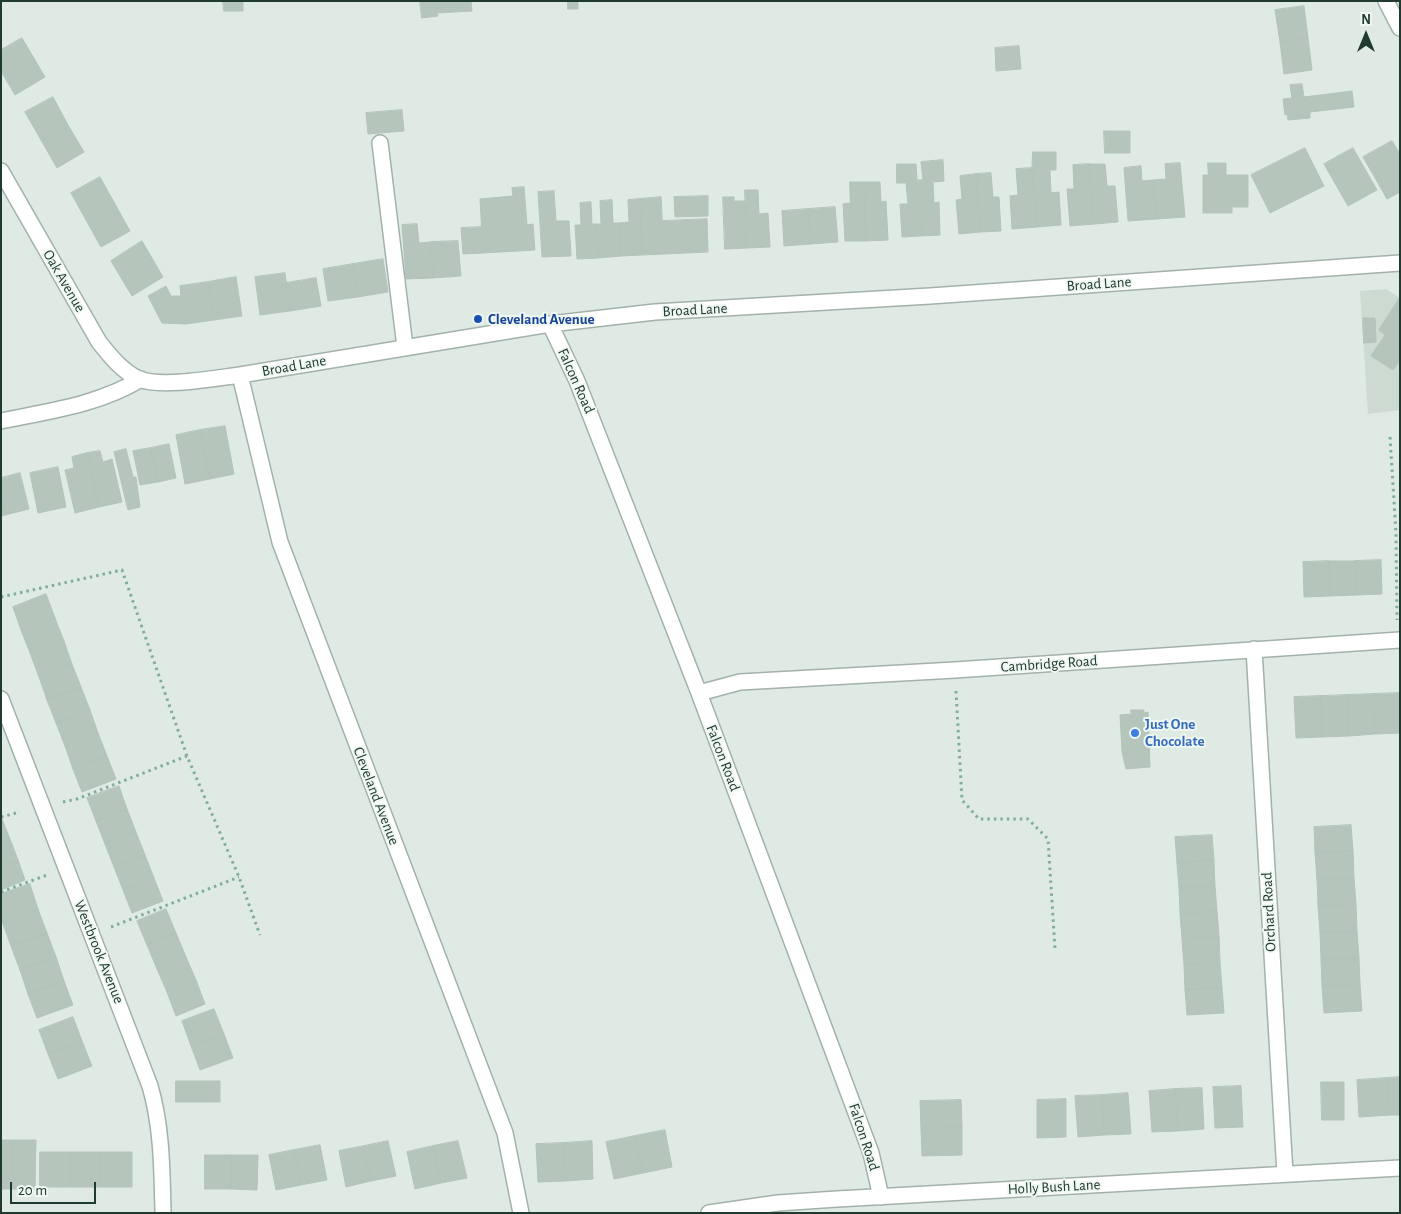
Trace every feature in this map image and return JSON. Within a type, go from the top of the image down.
[{"type":"street","points":[[1386,1],[1400,28]]},
{"type":"street","points":[[380,143],[405,347]]},
{"type":"street","name":"Oak Avenue","points":[[1,171],[99,342],[130,374],[140,379]]},
{"type":"street","name":"Broad Lane","points":[[140,379],[155,382],[181,381],[240,375],[550,324],[655,312],[940,295],[1400,263]]},
{"type":"street","name":"Falcon Road","points":[[550,324],[578,381],[699,694],[868,1143],[881,1197]]},
{"type":"street","name":"Cleveland Avenue","points":[[240,375],[280,542],[505,1133],[521,1213]]},
{"type":"street","points":[[1,421],[97,400],[126,388],[140,379]]},
{"type":"street","name":"Cambridge Road","points":[[699,694],[740,682],[955,670],[1398,640]]},
{"type":"street","name":"Orchard Road","points":[[1254,650],[1285,1174]]},
{"type":"street","name":"Westbrook Avenue","points":[[1,699],[143,1065],[155,1103],[162,1156],[162,1213]]},
{"type":"street","name":"Holly Bush Lane","points":[[710,1213],[778,1203],[1400,1168]]},
{"type":"path","points":[[1390,437],[1396,533],[1398,640]]},
{"type":"path","points":[[1,596],[122,570],[187,756],[239,877],[260,935]]},
{"type":"path","points":[[955,670],[962,800],[979,819],[1028,819],[1048,839],[1055,949]]},
{"type":"path","points":[[1,816],[77,799],[187,756]]},
{"type":"path","points":[[1,892],[66,868]]},
{"type":"path","points":[[92,934],[239,877]]},
{"type":"shaded area","points":[[1386,289],[1400,298],[1400,410],[1368,414],[1360,291]]},
{"type":"building","points":[[223,1],[243,1],[243,11],[224,11]]},
{"type":"building","points":[[420,1],[471,1],[472,11],[437,13],[438,16],[422,18]]},
{"type":"building","points":[[568,1],[578,1],[578,9],[568,9]]},
{"type":"building","points":[[1304,6],[1308,38],[1280,42],[1275,10]]},
{"type":"building","points":[[22,38],[45,77],[15,95],[1,71],[1,50]]},
{"type":"building","points":[[1308,38],[1312,70],[1284,74],[1280,42]]},
{"type":"building","points":[[1019,46],[1021,69],[996,71],[995,48]]},
{"type":"building","points":[[1302,84],[1304,97],[1352,91],[1354,107],[1310,112],[1310,118],[1288,120],[1287,114],[1285,115],[1283,99],[1292,98],[1290,85]]},
{"type":"building","points":[[53,97],[68,125],[41,140],[25,112]]},
{"type":"building","points":[[402,110],[404,131],[368,134],[366,113]]},
{"type":"building","points":[[68,125],[84,152],[57,168],[41,140]]},
{"type":"building","points":[[1104,131],[1130,131],[1130,153],[1105,153]]},
{"type":"building","points":[[1392,141],[1400,154],[1400,192],[1387,199],[1363,157]]},
{"type":"building","points":[[1305,148],[1324,186],[1270,213],[1251,175]]},
{"type":"building","points":[[1353,148],[1377,190],[1348,206],[1324,164]]},
{"type":"building","points":[[1033,152],[1056,152],[1056,170],[1050,170],[1051,193],[1059,192],[1061,225],[1037,227],[1032,168]]},
{"type":"building","points":[[943,160],[944,181],[933,182],[934,203],[939,202],[940,235],[921,236],[918,180],[923,180],[921,162]]},
{"type":"building","points":[[1180,163],[1185,217],[1156,219],[1153,180],[1166,179],[1165,164]]},
{"type":"building","points":[[1208,163],[1226,163],[1226,175],[1248,175],[1248,207],[1232,207],[1232,213],[1203,213],[1203,175],[1208,175]]},
{"type":"building","points":[[897,164],[916,164],[921,236],[902,237],[900,204],[908,204],[906,183],[897,183]]},
{"type":"building","points":[[1089,164],[1105,164],[1107,186],[1115,186],[1118,222],[1094,224]]},
{"type":"building","points":[[1089,164],[1094,224],[1070,226],[1067,189],[1074,189],[1073,165]]},
{"type":"building","points":[[1141,166],[1142,181],[1153,180],[1156,219],[1128,221],[1124,168]]},
{"type":"building","points":[[1032,168],[1037,227],[1012,229],[1010,196],[1018,195],[1016,169]]},
{"type":"building","points":[[991,173],[993,197],[999,197],[1001,231],[980,232],[976,174]]},
{"type":"building","points":[[976,174],[980,232],[959,234],[956,200],[962,199],[960,176]]},
{"type":"building","points":[[100,177],[115,204],[86,220],[71,193]]},
{"type":"building","points":[[850,182],[864,182],[866,241],[845,241],[843,204],[850,203]]},
{"type":"building","points":[[864,182],[880,182],[881,202],[886,201],[888,240],[866,241]]},
{"type":"building","points":[[524,187],[527,225],[533,224],[535,250],[483,253],[480,199],[513,196],[512,188]]},
{"type":"building","points":[[745,190],[758,190],[759,214],[768,213],[770,247],[747,248]]},
{"type":"building","points":[[554,191],[556,221],[569,221],[571,256],[542,257],[538,192]]},
{"type":"building","points":[[708,196],[708,216],[675,217],[674,197]]},
{"type":"building","points":[[661,197],[664,254],[642,255],[640,199]]},
{"type":"building","points":[[723,197],[734,197],[734,201],[745,201],[747,248],[725,249]]},
{"type":"building","points":[[640,199],[642,255],[621,256],[619,223],[629,222],[628,200]]},
{"type":"building","points":[[612,200],[613,223],[619,223],[621,256],[598,258],[597,224],[601,224],[600,201]]},
{"type":"building","points":[[591,202],[592,224],[597,224],[598,258],[577,259],[575,225],[581,225],[580,203]]},
{"type":"building","points":[[115,204],[130,231],[101,247],[86,220]]},
{"type":"building","points":[[835,207],[838,242],[811,244],[808,209]]},
{"type":"building","points":[[808,209],[811,244],[784,246],[782,211]]},
{"type":"building","points":[[707,219],[708,252],[686,253],[685,220]]},
{"type":"building","points":[[685,220],[686,253],[664,254],[663,221]]},
{"type":"building","points":[[417,224],[419,243],[431,242],[433,278],[406,279],[402,225]]},
{"type":"building","points":[[482,227],[483,253],[463,254],[461,228]]},
{"type":"building","points":[[142,241],[163,277],[132,296],[111,261]]},
{"type":"building","points":[[458,241],[461,276],[433,278],[431,242]]},
{"type":"building","points":[[383,259],[388,292],[358,297],[353,264]]},
{"type":"building","points":[[353,264],[358,297],[328,301],[323,269]]},
{"type":"building","points":[[285,273],[290,311],[260,315],[255,277]]},
{"type":"building","points":[[236,277],[242,316],[214,320],[208,282]]},
{"type":"building","points":[[316,278],[321,306],[290,311],[286,283]]},
{"type":"building","points":[[208,282],[214,320],[186,324],[162,323],[148,296],[166,286],[171,296],[181,296],[180,286]]},
{"type":"building","points":[[1399,299],[1400,360],[1393,370],[1371,356],[1385,335],[1379,330]]},
{"type":"building","points":[[1363,318],[1375,318],[1376,342],[1364,343]]},
{"type":"building","points":[[225,426],[234,474],[210,479],[200,430]]},
{"type":"building","points":[[200,430],[210,479],[185,484],[176,435]]},
{"type":"building","points":[[169,444],[176,478],[158,482],[151,448]]},
{"type":"building","points":[[151,448],[158,482],[140,485],[133,451]]},
{"type":"building","points":[[126,449],[133,477],[136,477],[140,507],[128,510],[114,452]]},
{"type":"building","points":[[100,451],[103,462],[112,459],[122,502],[99,507],[87,453]]},
{"type":"building","points":[[87,453],[99,507],[75,513],[65,470],[74,468],[72,457]]},
{"type":"building","points":[[58,467],[66,507],[38,513],[30,473]]},
{"type":"building","points":[[20,473],[29,509],[5,515],[1,499],[1,478]]},
{"type":"building","points":[[1,499],[5,515],[1,516]]},
{"type":"building","points":[[1381,560],[1382,594],[1356,595],[1355,561]]},
{"type":"building","points":[[1329,561],[1331,596],[1304,597],[1303,562]]},
{"type":"building","points":[[1329,561],[1355,561],[1356,595],[1331,596]]},
{"type":"building","points":[[46,594],[55,618],[21,630],[13,607]]},
{"type":"building","points":[[55,618],[64,641],[30,653],[21,630]]},
{"type":"building","points":[[64,641],[72,664],[39,677],[30,653]]},
{"type":"building","points":[[72,664],[81,687],[47,700],[39,677]]},
{"type":"building","points":[[81,687],[90,710],[56,723],[47,700]]},
{"type":"building","points":[[1400,693],[1400,733],[1375,734],[1373,694]]},
{"type":"building","points":[[1373,694],[1375,734],[1349,736],[1347,695]]},
{"type":"building","points":[[1347,695],[1349,736],[1322,737],[1321,696]]},
{"type":"building","points":[[1321,696],[1322,737],[1296,738],[1294,697]]},
{"type":"building","points":[[90,710],[98,733],[65,746],[56,723]]},
{"type":"building","name":"Just One Chocolate","points":[[1131,710],[1144,710],[1144,713],[1148,712],[1150,767],[1126,769],[1122,752],[1120,715],[1131,714]]},
{"type":"building","points":[[98,733],[107,756],[73,769],[65,746]]},
{"type":"building","points":[[107,756],[116,779],[82,792],[73,769]]},
{"type":"building","points":[[119,786],[127,809],[96,821],[87,798]]},
{"type":"building","points":[[127,809],[136,832],[105,844],[96,821]]},
{"type":"building","points":[[1,820],[10,839],[1,843]]},
{"type":"building","points":[[1351,825],[1353,851],[1315,853],[1314,827]]},
{"type":"building","points":[[136,832],[145,855],[114,867],[105,844]]},
{"type":"building","points":[[1212,835],[1214,860],[1177,863],[1175,837]]},
{"type":"building","points":[[10,839],[18,860],[1,866],[1,843]]},
{"type":"building","points":[[1353,851],[1354,878],[1317,880],[1315,853]]},
{"type":"building","points":[[145,855],[154,878],[123,890],[114,867]]},
{"type":"building","points":[[18,860],[25,880],[1,890],[1,866]]},
{"type":"building","points":[[1214,860],[1215,886],[1179,888],[1177,863]]},
{"type":"building","points":[[154,878],[163,901],[132,913],[123,890]]},
{"type":"building","points":[[1354,878],[1356,904],[1318,906],[1317,880]]},
{"type":"building","points":[[30,884],[38,909],[2,921],[1,894]]},
{"type":"building","points":[[1215,886],[1217,911],[1180,914],[1179,888]]},
{"type":"building","points":[[1356,904],[1357,931],[1320,933],[1318,906]]},
{"type":"building","points":[[38,909],[47,933],[11,946],[2,921]]},
{"type":"building","points":[[166,909],[176,933],[147,945],[137,921]]},
{"type":"building","points":[[1217,911],[1219,936],[1182,939],[1180,914]]},
{"type":"building","points":[[1357,931],[1359,958],[1321,959],[1320,933]]},
{"type":"building","points":[[47,933],[56,957],[20,970],[11,946]]},
{"type":"building","points":[[176,933],[186,957],[157,969],[147,945]]},
{"type":"building","points":[[1219,936],[1220,962],[1184,965],[1182,939]]},
{"type":"building","points":[[56,957],[64,981],[28,994],[20,970]]},
{"type":"building","points":[[186,957],[196,980],[167,992],[157,969]]},
{"type":"building","points":[[1359,958],[1360,984],[1322,986],[1321,959]]},
{"type":"building","points":[[1220,962],[1222,988],[1185,990],[1184,965]]},
{"type":"building","points":[[196,980],[205,1004],[176,1016],[167,992]]},
{"type":"building","points":[[64,981],[73,1005],[37,1018],[28,994]]},
{"type":"building","points":[[1360,984],[1362,1011],[1324,1013],[1322,986]]},
{"type":"building","points":[[1222,988],[1224,1013],[1187,1015],[1185,990]]},
{"type":"building","points":[[214,1009],[224,1034],[191,1046],[182,1021]]},
{"type":"building","points":[[73,1017],[82,1041],[48,1054],[39,1030]]},
{"type":"building","points":[[224,1034],[233,1058],[200,1070],[191,1046]]},
{"type":"building","points":[[82,1041],[92,1066],[58,1079],[48,1054]]},
{"type":"building","points":[[1400,1077],[1400,1115],[1390,1115],[1387,1078]]},
{"type":"building","points":[[1387,1078],[1390,1115],[1359,1117],[1357,1080]]},
{"type":"building","points":[[176,1081],[220,1081],[220,1102],[176,1102]]},
{"type":"building","points":[[1321,1082],[1344,1082],[1344,1120],[1322,1120]]},
{"type":"building","points":[[1241,1086],[1243,1127],[1215,1128],[1213,1087]]},
{"type":"building","points":[[1202,1088],[1204,1129],[1178,1131],[1175,1089]]},
{"type":"building","points":[[1175,1089],[1178,1131],[1152,1132],[1149,1091]]},
{"type":"building","points":[[1128,1093],[1131,1134],[1104,1135],[1102,1095]]},
{"type":"building","points":[[1102,1095],[1104,1135],[1078,1137],[1075,1096]]},
{"type":"building","points":[[1066,1099],[1066,1137],[1037,1138],[1037,1100]]},
{"type":"building","points":[[961,1100],[962,1127],[921,1129],[920,1101]]},
{"type":"building","points":[[962,1127],[962,1155],[922,1156],[921,1129]]},
{"type":"building","points":[[665,1130],[672,1167],[643,1173],[635,1136]]},
{"type":"building","points":[[635,1136],[643,1173],[614,1179],[606,1142]]},
{"type":"building","points":[[1,1140],[13,1140],[13,1189],[1,1189]]},
{"type":"building","points":[[13,1140],[36,1140],[35,1190],[13,1189]]},
{"type":"building","points":[[388,1141],[396,1176],[371,1181],[364,1146]]},
{"type":"building","points":[[458,1141],[467,1178],[441,1183],[433,1146]]},
{"type":"building","points":[[592,1141],[593,1179],[566,1181],[564,1143]]},
{"type":"building","points":[[564,1143],[566,1181],[538,1182],[536,1144]]},
{"type":"building","points":[[320,1145],[327,1180],[301,1185],[294,1150]]},
{"type":"building","points":[[364,1146],[371,1181],[346,1187],[339,1151]]},
{"type":"building","points":[[433,1146],[441,1183],[415,1189],[407,1152]]},
{"type":"building","points":[[294,1150],[301,1185],[276,1190],[269,1155]]},
{"type":"building","points":[[40,1152],[71,1152],[71,1187],[40,1187]]},
{"type":"building","points":[[71,1152],[101,1152],[101,1187],[71,1187]]},
{"type":"building","points":[[101,1152],[132,1152],[132,1187],[101,1187]]},
{"type":"building","points":[[205,1155],[232,1155],[231,1189],[205,1189]]},
{"type":"building","points":[[232,1155],[258,1155],[257,1190],[231,1189]]},
{"type":"place","name":"Cleveland Avenue","points":[[478,319]]},
{"type":"place","name":"Just One Chocolate","points":[[1135,733]]}]
